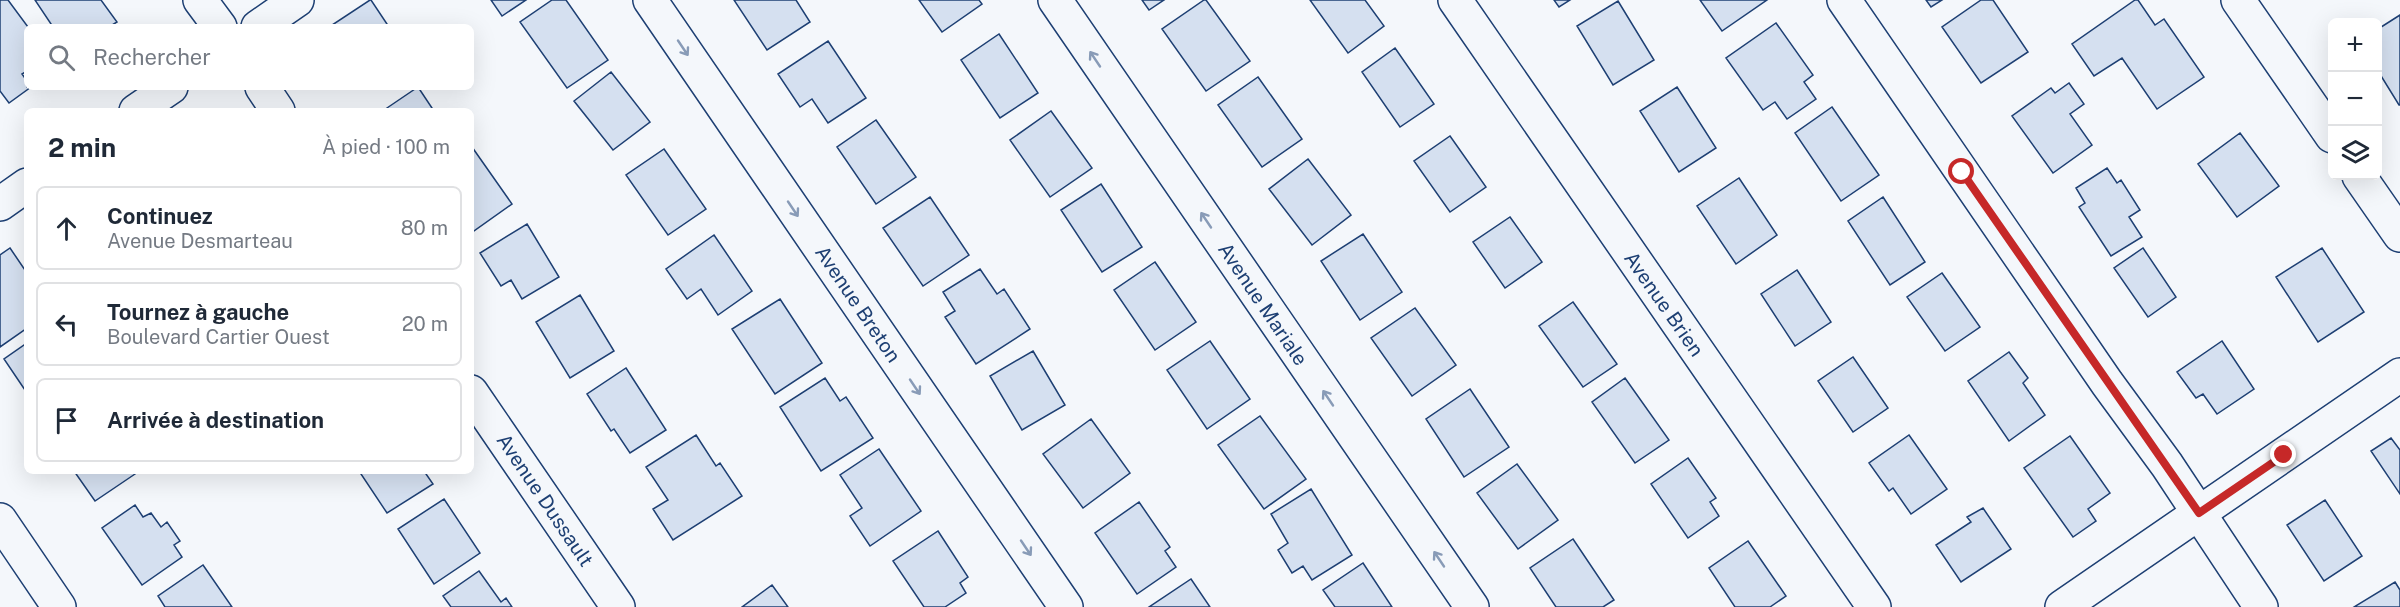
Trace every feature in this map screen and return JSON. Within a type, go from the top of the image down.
[{"type":"street","points":[[201,0],[218,24]]},
{"type":"street","points":[[262,24],[297,0]]},
{"type":"street","name":"Avenue Breton","points":[[650,0],[1066,607]]},
{"type":"street","name":"Avenue Mariale","points":[[1055,0],[1472,607]]},
{"type":"street","name":"Avenue Brien","points":[[1455,0],[1874,607]]},
{"type":"street","points":[[1844,0],[2199,513],[2261,607]]},
{"type":"street","points":[[2238,0],[2328,130]]},
{"type":"street","points":[[140,108],[167,90]]},
{"type":"street","points":[[264,90],[276,108]]},
{"type":"street","points":[[2362,180],[2400,235]]},
{"type":"street","points":[[0,204],[24,187]]},
{"type":"street","points":[[2061,607],[2400,375]]},
{"type":"street","name":"Avenue Dussault","points":[[474,396],[618,607]]},
{"type":"street","points":[[0,520],[59,607]]},
{"type":"building","points":[[0,0],[8,0],[26,24],[24,73],[22,74],[24,90],[27,90],[9,103],[0,91]]},
{"type":"building","points":[[35,0],[101,0],[117,22],[114,24],[51,24]]},
{"type":"building","points":[[370,0],[387,24],[334,24]]},
{"type":"building","points":[[491,0],[526,0],[502,16]]},
{"type":"building","points":[[552,0],[566,0],[608,60],[567,88],[520,22]]},
{"type":"building","points":[[734,0],[796,0],[810,22],[767,50]]},
{"type":"building","points":[[919,0],[979,0],[982,4],[942,32]]},
{"type":"building","points":[[1142,0],[1164,0],[1149,10]]},
{"type":"building","points":[[1204,0],[1250,61],[1206,91],[1162,29]]},
{"type":"building","points":[[1310,0],[1365,0],[1384,26],[1348,53]]},
{"type":"building","points":[[1554,0],[1570,0],[1559,7]]},
{"type":"building","points":[[1700,0],[1767,0],[1722,31]]},
{"type":"building","points":[[1926,0],[1942,0],[1931,7]]},
{"type":"building","points":[[1981,0],[1993,0],[2028,52],[1981,83],[1942,27]]},
{"type":"building","points":[[2138,0],[2155,25],[2164,19],[2204,77],[2157,109],[2122,58],[2094,76],[2072,44]]},
{"type":"building","points":[[1618,1],[1654,60],[1613,85],[1577,26]]},
{"type":"building","points":[[2400,15],[2400,105],[2382,77],[2382,26]]},
{"type":"building","points":[[1776,23],[1813,75],[1804,82],[1816,99],[1787,119],[1775,102],[1763,110],[1726,58]]},
{"type":"building","points":[[999,34],[1038,93],[1000,118],[961,60]]},
{"type":"building","points":[[828,41],[866,98],[828,123],[812,99],[800,107],[778,74]]},
{"type":"building","points":[[1395,48],[1434,104],[1400,127],[1362,72]]},
{"type":"building","points":[[611,72],[650,122],[613,150],[574,101]]},
{"type":"building","points":[[1258,77],[1302,139],[1262,167],[1218,105]]},
{"type":"building","points":[[2069,83],[2084,104],[2070,114],[2092,145],[2053,173],[2012,116],[2051,88],[2055,93]]},
{"type":"building","points":[[1677,87],[1716,148],[1679,172],[1640,111]]},
{"type":"building","points":[[414,90],[420,90],[432,108],[387,108]]},
{"type":"building","points":[[1832,107],[1879,175],[1841,201],[1795,133]]},
{"type":"building","points":[[1051,111],[1092,168],[1050,197],[1010,140]]},
{"type":"building","points":[[876,120],[916,177],[876,204],[837,147]]},
{"type":"building","points":[[2240,133],[2279,186],[2237,217],[2198,164]]},
{"type":"building","points":[[1450,136],[1486,187],[1450,212],[1414,161]]},
{"type":"building","points":[[664,149],[706,209],[668,235],[626,175]]},
{"type":"building","points":[[474,150],[512,204],[474,231]]},
{"type":"building","points":[[1308,159],[1351,215],[1312,245],[1269,189]]},
{"type":"building","points":[[2107,168],[2117,183],[2121,180],[2140,210],[2129,217],[2142,237],[2111,256],[2079,207],[2085,203],[2076,188]]},
{"type":"building","points":[[1739,178],[1777,235],[1736,264],[1697,206]]},
{"type":"building","points":[[1101,184],[1142,247],[1102,272],[1061,210]]},
{"type":"building","points":[[930,197],[969,255],[923,286],[883,228]]},
{"type":"building","points":[[1883,197],[1925,262],[1890,285],[1848,221]]},
{"type":"building","points":[[1510,217],[1542,262],[1505,288],[1473,242]]},
{"type":"building","points":[[527,224],[559,277],[522,299],[511,280],[501,286],[480,253]]},
{"type":"building","points":[[1363,234],[1402,292],[1360,320],[1321,261]]},
{"type":"building","points":[[714,235],[752,291],[718,315],[701,289],[687,299],[666,269]]},
{"type":"building","points":[[10,248],[24,269],[24,330],[0,347],[0,255]]},
{"type":"building","points":[[2143,248],[2176,297],[2148,317],[2114,268]]},
{"type":"building","points":[[2322,248],[2364,312],[2318,342],[2276,277]]},
{"type":"building","points":[[1155,262],[1196,322],[1155,350],[1114,290]]},
{"type":"building","points":[[980,269],[997,294],[1004,289],[1030,329],[976,364],[945,317],[955,311],[943,292]]},
{"type":"building","points":[[1797,270],[1831,322],[1795,346],[1761,294]]},
{"type":"building","points":[[1942,273],[1980,327],[1945,351],[1907,297]]},
{"type":"building","points":[[580,295],[614,351],[570,378],[536,322]]},
{"type":"building","points":[[780,299],[822,363],[775,394],[732,329]]},
{"type":"building","points":[[1573,302],[1617,364],[1583,387],[1539,326]]},
{"type":"building","points":[[1415,308],[1456,365],[1412,396],[1371,338]]},
{"type":"building","points":[[1210,341],[1250,399],[1207,429],[1167,370]]},
{"type":"building","points":[[2222,341],[2254,389],[2217,414],[2203,394],[2196,398],[2177,372]]},
{"type":"building","points":[[24,345],[24,389],[4,359]]},
{"type":"building","points":[[1033,351],[1065,405],[1022,430],[990,376]]},
{"type":"building","points":[[2009,352],[2028,378],[2023,383],[2045,415],[2009,441],[1968,381]]},
{"type":"building","points":[[1853,357],[1888,408],[1853,432],[1818,381]]},
{"type":"building","points":[[626,368],[666,430],[630,453],[614,429],[611,431],[587,394]]},
{"type":"building","points":[[825,378],[840,401],[846,397],[873,438],[821,471],[780,407]]},
{"type":"building","points":[[1625,378],[1669,440],[1635,463],[1592,402]]},
{"type":"building","points":[[1470,389],[1509,447],[1464,477],[1426,419]]},
{"type":"building","points":[[1260,416],[1306,479],[1264,509],[1218,445]]},
{"type":"building","points":[[1091,419],[1130,473],[1083,508],[1043,454]]},
{"type":"building","points":[[696,435],[716,466],[720,463],[742,496],[673,540],[653,509],[668,500],[646,467]]},
{"type":"building","points":[[1909,435],[1947,489],[1911,514],[1893,488],[1889,491],[1869,463]]},
{"type":"building","points":[[2070,436],[2110,493],[2088,509],[2096,521],[2073,537],[2024,468]]},
{"type":"building","points":[[2391,438],[2400,450],[2400,494],[2371,451]]},
{"type":"building","points":[[879,449],[921,511],[870,546],[850,516],[862,508],[840,475]]},
{"type":"building","points":[[1688,458],[1716,498],[1710,502],[1719,516],[1688,538],[1651,484]]},
{"type":"building","points":[[1517,464],[1558,520],[1518,549],[1477,493]]},
{"type":"building","points":[[76,474],[135,474],[95,501]]},
{"type":"building","points":[[361,474],[426,474],[433,484],[387,513]]},
{"type":"building","points":[[1311,489],[1352,555],[1312,580],[1303,566],[1292,573],[1278,550],[1288,543],[1271,514]]},
{"type":"building","points":[[444,499],[480,553],[434,584],[398,529]]},
{"type":"building","points":[[2325,500],[2362,556],[2324,581],[2287,525]]},
{"type":"building","points":[[1139,502],[1170,547],[1165,551],[1176,567],[1137,594],[1095,533]]},
{"type":"building","points":[[135,505],[143,517],[151,513],[161,527],[167,522],[180,541],[174,545],[182,557],[142,585],[102,528]]},
{"type":"building","points":[[1983,508],[2011,549],[1961,582],[1936,545],[1971,522],[1967,517]]},
{"type":"building","points":[[938,531],[968,577],[960,583],[966,593],[945,607],[924,607],[893,561]]},
{"type":"building","points":[[1573,539],[1614,600],[1603,607],[1556,607],[1530,568]]},
{"type":"building","points":[[1748,541],[1786,596],[1770,607],[1735,607],[1709,568]]},
{"type":"building","points":[[1363,563],[1392,607],[1335,607],[1323,590]]},
{"type":"building","points":[[203,565],[232,607],[165,607],[158,596]]},
{"type":"building","points":[[479,571],[501,602],[506,598],[512,607],[451,607],[443,596]]},
{"type":"building","points":[[1191,579],[1210,607],[1149,607]]},
{"type":"building","points":[[2395,582],[2400,590],[2400,607],[2354,607]]},
{"type":"building","points":[[772,585],[788,607],[742,607]]},
{"type":"route","points":[[1962,172],[2199,513],[2284,455]]}]
